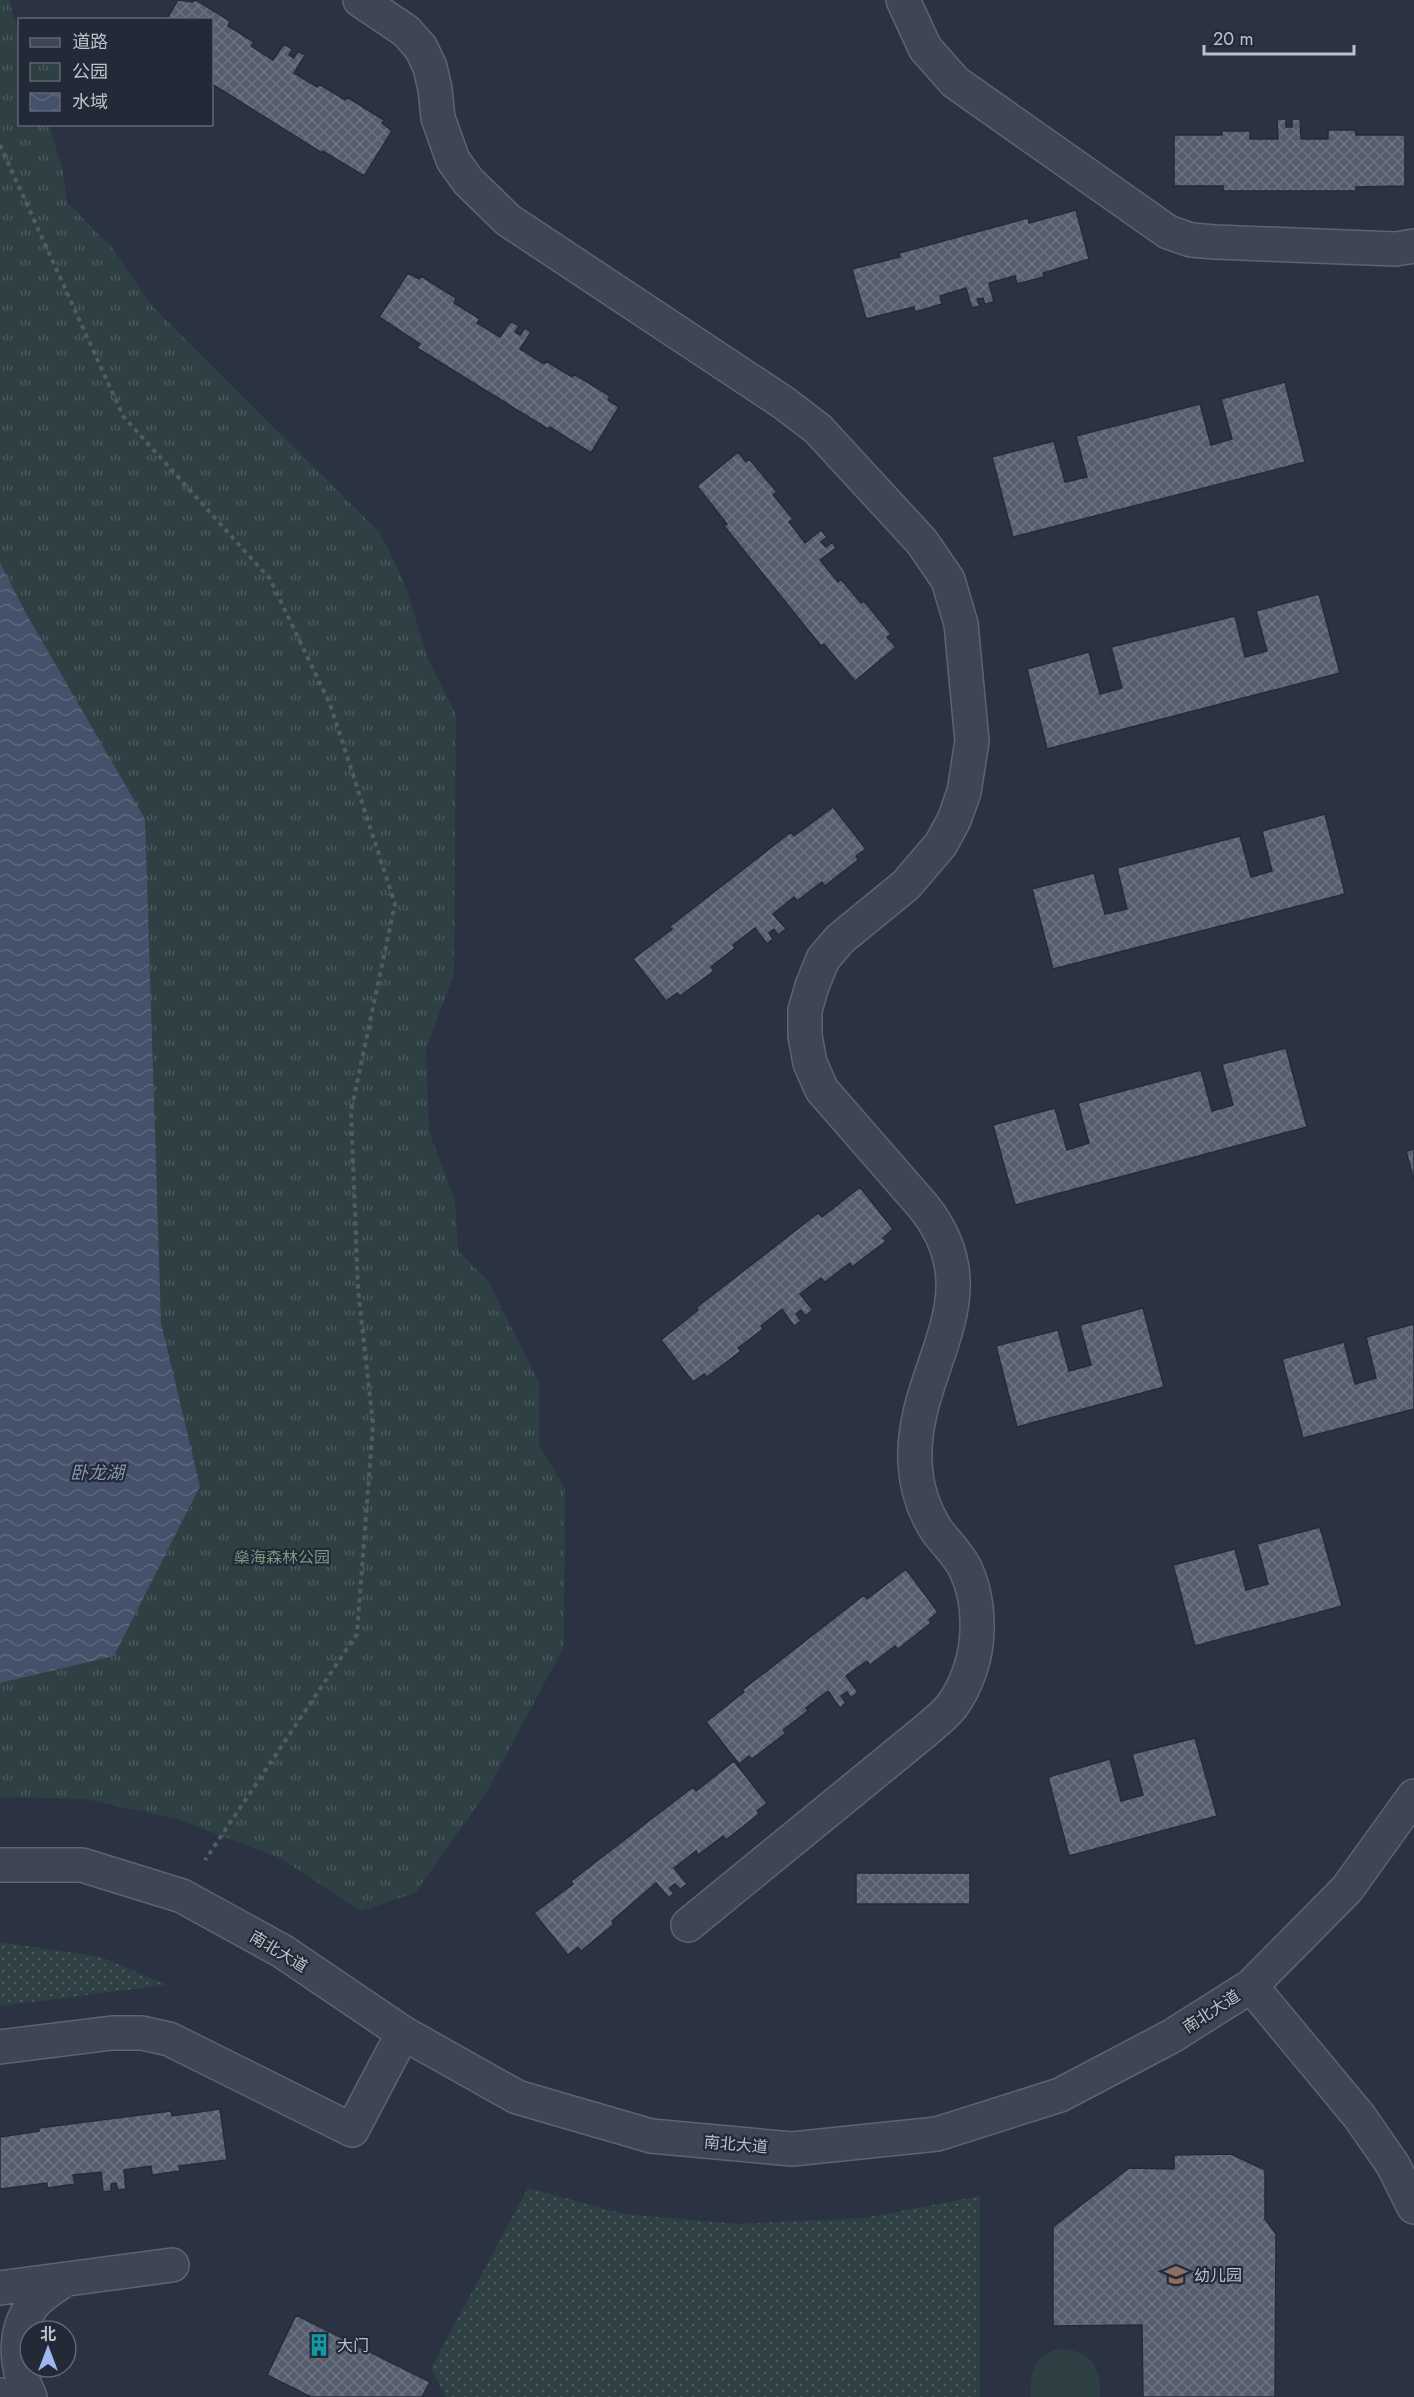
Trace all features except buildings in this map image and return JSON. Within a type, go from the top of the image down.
[{"type":"street","points":[[360,0],[406,31],[421,48],[430,67],[438,118],[453,160],[468,182],[508,220],[784,403],[818,429],[922,542],[948,580],[962,624],[972,741],[964,792],[954,820],[941,844],[906,885],[840,939],[823,959],[805,1010],[805,1036],[810,1063],[822,1090],[923,1206],[938,1225],[948,1246],[954,1287],[951,1313],[918,1420],[915,1465],[926,1511],[967,1575],[977,1617],[976,1646],[968,1675],[954,1704],[924,1732],[688,1925]]},
{"type":"street","points":[[903,0],[925,48],[955,82],[1168,232],[1191,240],[1215,242],[1396,249],[1414,246]]},
{"type":"street","name":"南北大道","points":[[0,1865],[82,1865],[182,1896],[282,1951],[403,2033],[517,2097],[651,2136],[792,2149],[938,2134],[1060,2095],[1172,2036],[1251,1986],[1347,1888],[1414,1796]]},
{"type":"street","points":[[1251,1986],[1359,2116],[1393,2165],[1414,2207]]},
{"type":"street","points":[[0,2047],[112,2033],[142,2033],[169,2039],[352,2130],[403,2033]]},
{"type":"street","points":[[0,2288],[172,2265]]},
{"type":"street","points":[[30,2397],[20,2379],[19,2370],[18,2353],[22,2325],[32,2306],[66,2279]]},
{"type":"path","points":[[0,145],[123,416],[270,579],[330,704],[395,904],[351,1111],[358,1289],[373,1424],[357,1634],[182,1896]]},
{"type":"green space","name":"燊海森林公园","points":[[0,0],[9,0],[18,30],[18,126],[49,126],[63,170],[67,202],[113,249],[151,305],[380,533],[405,584],[427,657],[456,715],[454,974],[426,1049],[429,1132],[455,1200],[458,1251],[488,1281],[539,1383],[539,1445],[565,1488],[564,1646],[486,1793],[415,1893],[361,1911],[280,1858],[177,1819],[85,1799],[0,1797]]},
{"type":"green space","points":[[0,1942],[101,1957],[167,1985],[0,2006]]},
{"type":"green space","points":[[528,2188],[625,2214],[738,2224],[864,2218],[980,2196],[980,2397],[446,2397],[431,2368]]},
{"type":"green space","points":[[1057,2349],[1078,2352],[1091,2361],[1098,2376],[1100,2397],[1031,2397],[1031,2380],[1035,2367],[1043,2357]]},
{"type":"water","name":"卧龙湖","points":[[0,563],[28,617],[145,819],[161,1323],[200,1486],[114,1656],[0,1683]]},
{"type":"place","name":"幼儿园","points":[[1176,2275]]},
{"type":"place","name":"大门","points":[[319,2345]]}]
